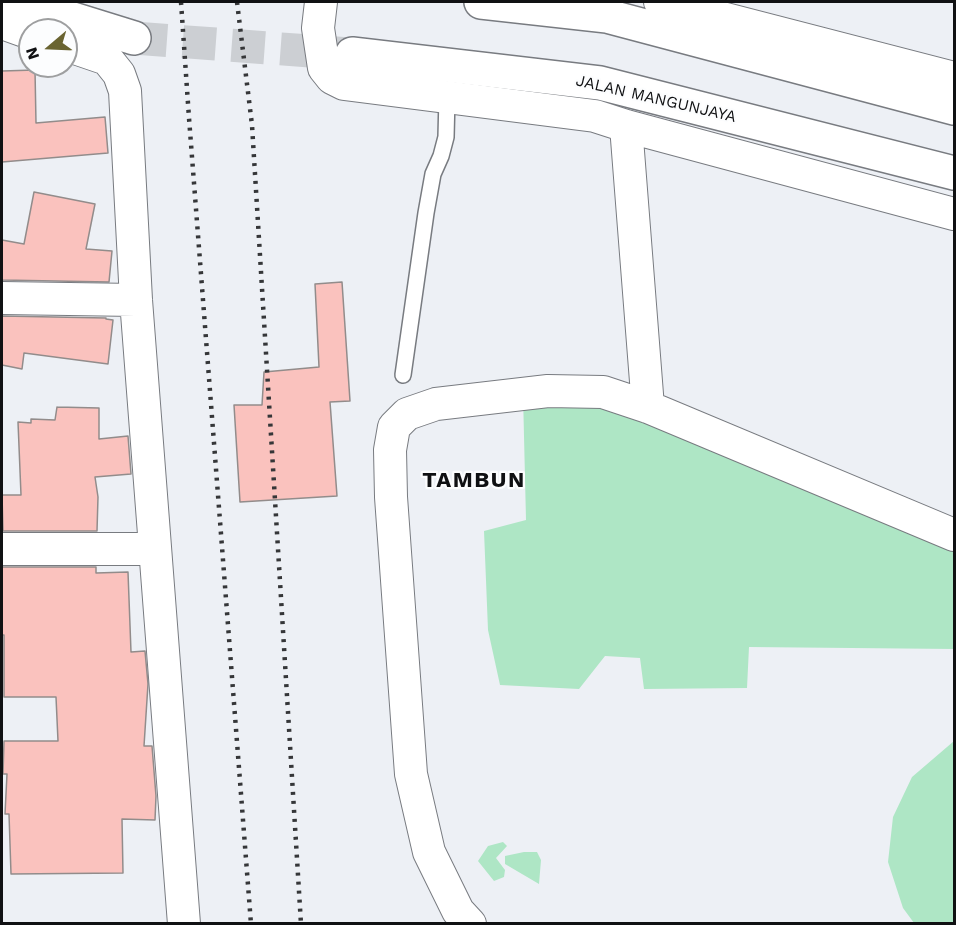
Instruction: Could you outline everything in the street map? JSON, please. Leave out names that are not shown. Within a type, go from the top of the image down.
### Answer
[{"type":"main road","points":[[18,2],[134,38]]},
{"type":"main road","points":[[481,2],[607,16],[954,108]]},
{"type":"main road","name":"JALAN MANGUNJAYA","points":[[352,54],[600,83],[954,173]]},
{"type":"street","points":[[321,2],[318,28],[324,68],[332,78],[344,84],[595,116],[954,214]]},
{"type":"street","points":[[660,2],[954,78]]},
{"type":"street","points":[[2,23],[18,29]]},
{"type":"street","points":[[78,49],[107,59],[119,74],[124,91],[136,300],[184,924]]},
{"type":"street","points":[[626,126],[648,407]]},
{"type":"street","points":[[2,298],[136,300]]},
{"type":"street","points":[[470,924],[458,911],[429,852],[411,774],[391,497],[390,450],[394,427],[406,414],[436,404],[548,391],[603,392],[648,407],[954,535]]},
{"type":"street","points":[[2,549],[155,549]]},
{"type":"lane","points":[[403,375],[433,174],[446,137],[447,97]]},
{"type":"green space","points":[[603,392],[954,536],[954,649],[749,647],[747,688],[644,689],[640,658],[605,656],[579,689],[500,685],[488,630],[484,531],[526,520],[523,394]]},
{"type":"green space","points":[[954,741],[954,923],[914,923],[903,908],[888,862],[893,817],[912,777]]},
{"type":"green space","points":[[503,842],[507,846],[496,858],[505,870],[504,877],[494,881],[478,861],[488,846]]},
{"type":"green space","points":[[537,852],[541,860],[539,884],[505,864],[505,856]]},
{"type":"building","points":[[2,71],[18,71],[18,78],[35,78],[36,123],[105,117],[108,153],[2,162]]},
{"type":"building","points":[[34,192],[95,204],[86,249],[112,251],[109,282],[2,280],[2,240],[24,244]]},
{"type":"building","points":[[342,282],[350,401],[330,402],[337,496],[240,502],[234,405],[262,405],[264,372],[319,367],[315,284]]},
{"type":"building","points":[[2,316],[113,320],[108,364],[24,353],[22,369],[2,365]]},
{"type":"building","points":[[57,407],[99,408],[99,439],[128,436],[131,474],[95,477],[98,497],[97,531],[3,531],[2,495],[21,495],[18,422],[31,423],[31,419],[55,420]]},
{"type":"building","points":[[2,567],[96,567],[96,573],[128,572],[131,652],[145,651],[148,684],[144,746],[152,746],[156,796],[155,820],[122,819],[123,873],[11,874],[9,814],[5,814],[7,774],[3,774],[4,741],[58,741],[56,697],[4,697]]},
{"type":"tunnel","points":[[134,38],[350,54]]},
{"type":"railway","points":[[181,2],[251,924]]},
{"type":"railway","points":[[237,2],[252,125],[301,924]]},
{"type":"district","name":"TAMBUN","points":[[474,481]]}]
